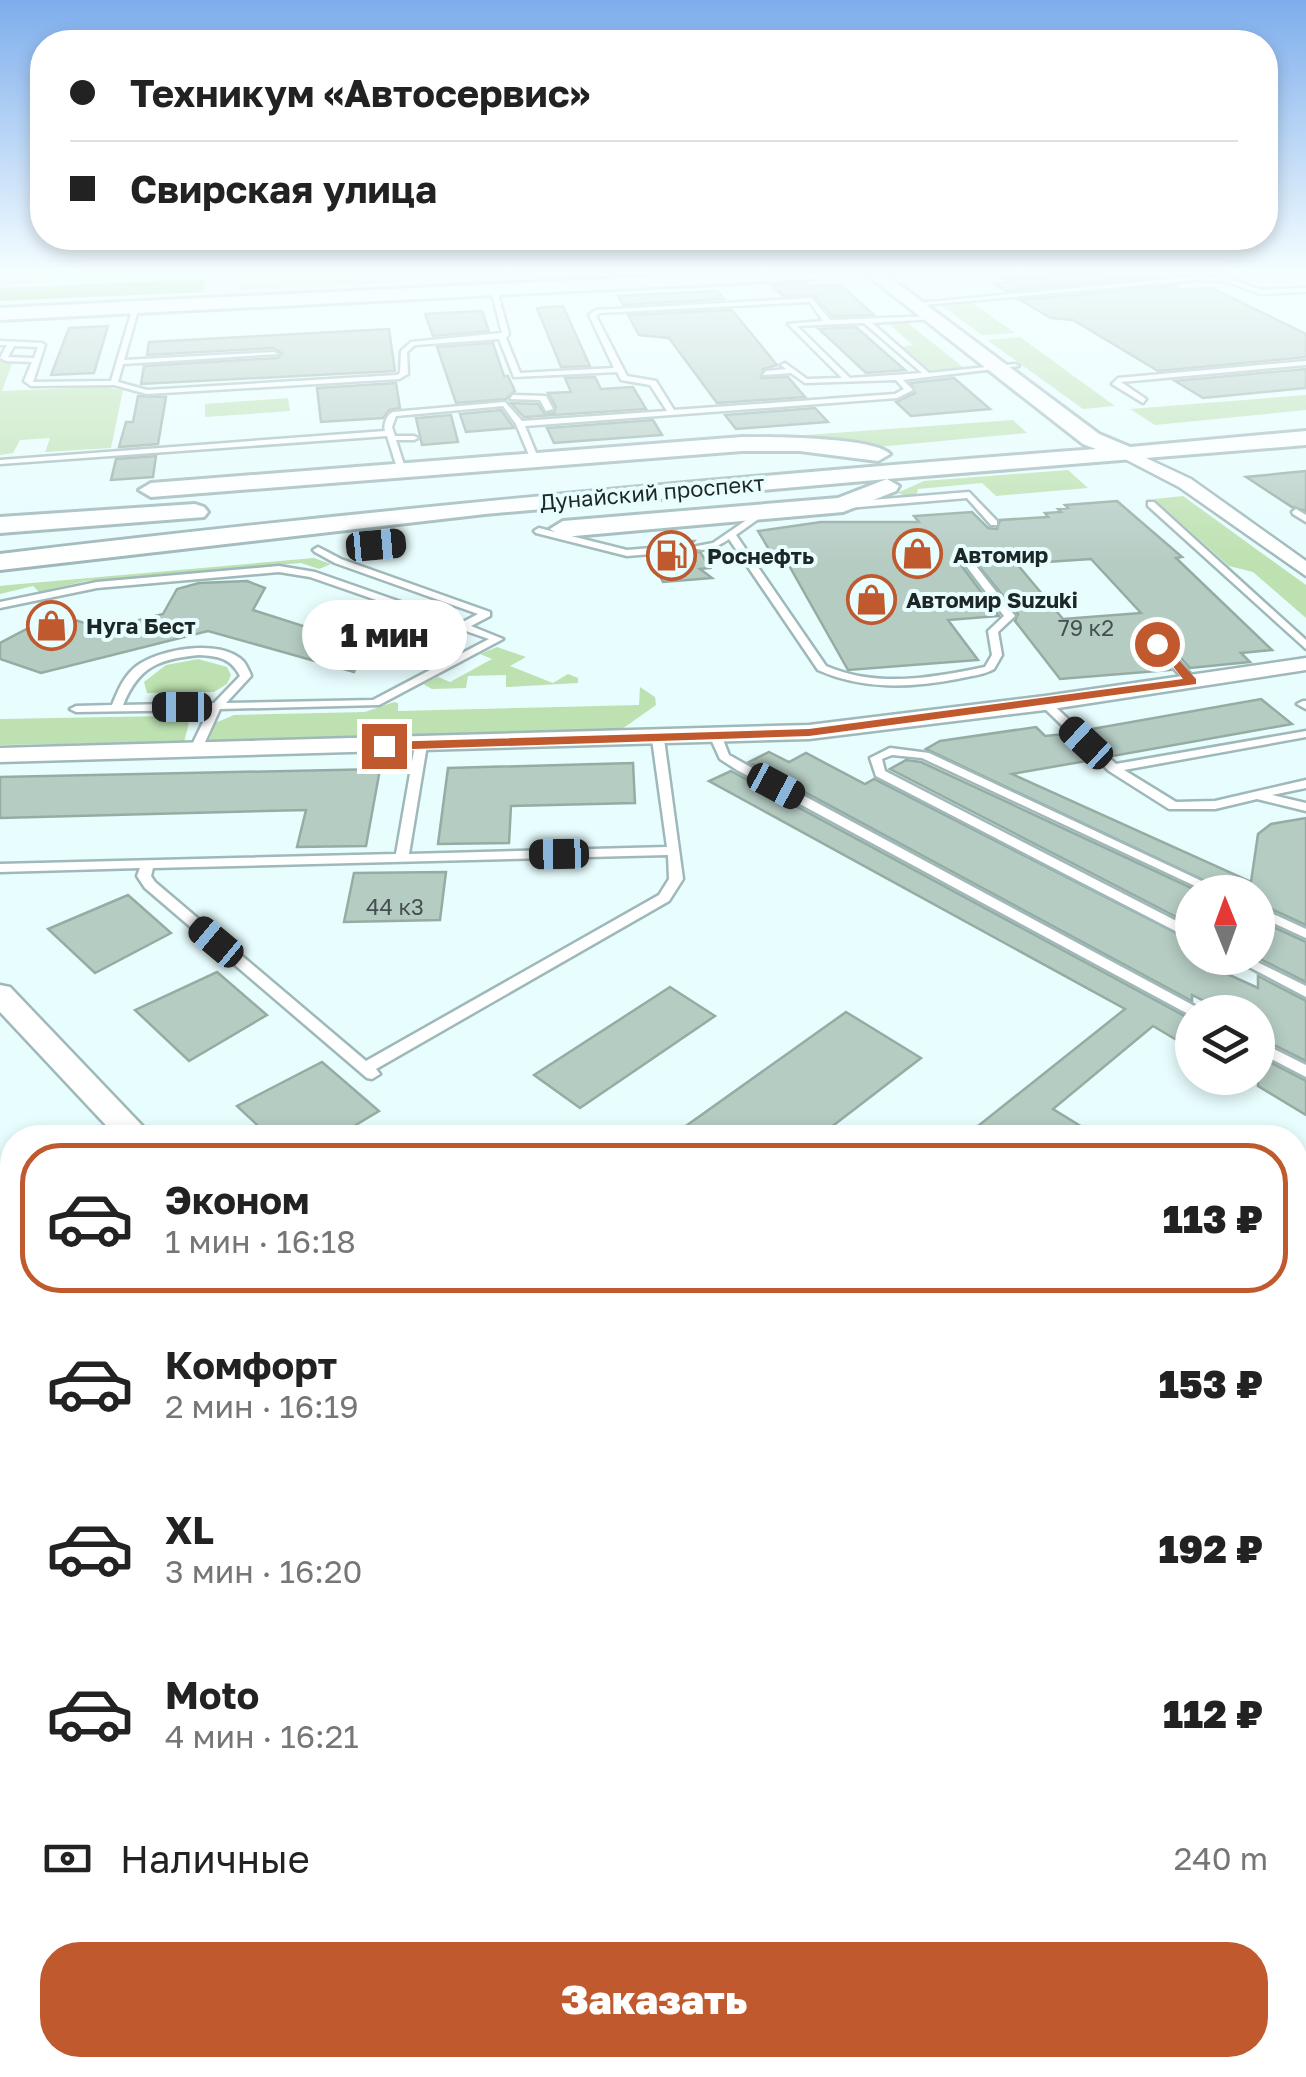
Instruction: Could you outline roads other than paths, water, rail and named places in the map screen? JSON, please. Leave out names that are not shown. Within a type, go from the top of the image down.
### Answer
[{"type":"main road","points":[[1012,371],[1131,456]]},
{"type":"main road","name":"Дунайский проспект","points":[[0,524],[291,506],[1306,418]]},
{"type":"main road","name":"Дунайский проспект","points":[[0,562],[553,501],[1131,456],[1306,438]]},
{"type":"main road","points":[[119,492],[765,443],[888,456]]},
{"type":"main road","points":[[507,534],[843,505],[918,470]]},
{"type":"main road","points":[[0,502],[82,495]]},
{"type":"main road","points":[[0,578],[381,545]]},
{"type":"street","points":[[1131,456],[1184,483],[1306,570]]},
{"type":"street","points":[[0,755],[716,738],[865,727],[1306,664]]},
{"type":"street","points":[[0,994],[126,1125]]},
{"type":"lane","points":[[32,371],[28,381],[31,384],[114,383],[147,395],[395,377],[404,371]]},
{"type":"lane","points":[[114,383],[117,371]]},
{"type":"lane","points":[[482,417],[508,408],[518,387],[514,371]]},
{"type":"lane","points":[[516,375],[600,371]]},
{"type":"lane","points":[[620,371],[624,378],[653,383],[672,412]]},
{"type":"lane","points":[[766,373],[775,371]]},
{"type":"lane","points":[[792,371],[805,381],[898,378],[954,371]]},
{"type":"lane","points":[[839,371],[848,380]]},
{"type":"lane","points":[[1143,401],[1116,384],[1118,380],[1218,371]]},
{"type":"lane","points":[[520,424],[897,396],[909,390],[898,378]]},
{"type":"lane","points":[[644,394],[660,393]]},
{"type":"lane","points":[[513,397],[543,398],[548,409]]},
{"type":"lane","points":[[508,408],[520,424],[535,460]]},
{"type":"lane","points":[[402,471],[388,421],[399,412],[508,408]]},
{"type":"lane","points":[[341,424],[344,437]]},
{"type":"lane","points":[[0,462],[344,437],[414,438]]},
{"type":"lane","points":[[26,460],[32,445]]},
{"type":"lane","points":[[843,505],[969,494],[994,523]]},
{"type":"lane","points":[[1151,504],[1306,646]]},
{"type":"lane","points":[[697,547],[715,546],[764,512]]},
{"type":"lane","points":[[539,531],[627,553],[663,550]]},
{"type":"lane","points":[[731,535],[822,668],[842,680],[884,682],[989,668],[997,655],[993,631],[1010,616],[966,559]]},
{"type":"lane","points":[[318,550],[338,561],[486,614],[450,633]]},
{"type":"lane","points":[[0,604],[97,585],[279,568],[312,574],[498,639],[375,702],[76,709]]},
{"type":"lane","points":[[1157,644],[1192,682]]},
{"type":"lane","points":[[116,708],[138,669],[169,656],[206,652],[237,660],[244,665],[246,676],[216,707],[196,751]]},
{"type":"lane","points":[[1045,703],[1113,768],[1174,806],[1215,804],[1306,784]]},
{"type":"lane","points":[[1113,768],[1306,734]]},
{"type":"lane","points":[[716,738],[724,758],[741,768],[1175,1001]]},
{"type":"lane","points":[[148,864],[144,876],[150,886],[369,1071],[664,898],[676,878],[658,739]]},
{"type":"lane","points":[[402,858],[421,745]]},
{"type":"lane","points":[[1175,925],[880,773],[876,758],[890,751],[924,755],[1182,875]]},
{"type":"lane","points":[[1256,796],[1306,807]]},
{"type":"lane","points":[[0,868],[674,851]]},
{"type":"lane","points":[[1275,919],[1306,934]]},
{"type":"lane","points":[[1272,975],[1306,992]]},
{"type":"lane","points":[[1275,1055],[1306,1072]]},
{"type":"place","name":"Автомир","points":[[918,554]]},
{"type":"place","name":"Роснефть","points":[[672,555]]},
{"type":"place","name":"Автомир Suzuki","points":[[871,599]]},
{"type":"place","name":"Нуга Бест","points":[[51,625]]}]
